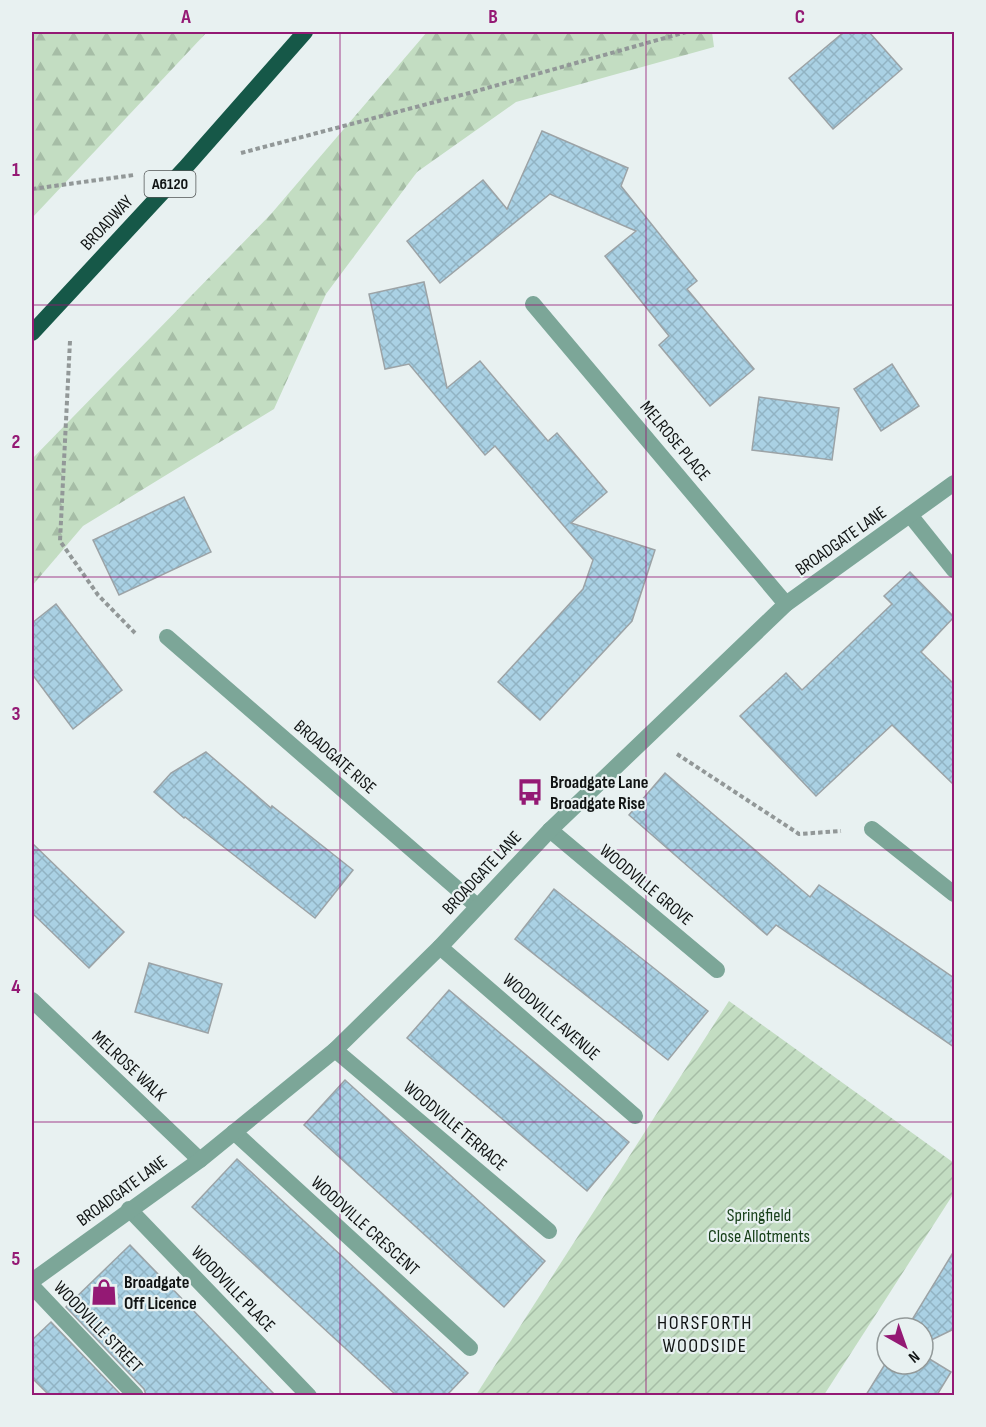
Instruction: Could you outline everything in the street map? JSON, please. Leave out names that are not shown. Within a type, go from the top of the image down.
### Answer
[{"type":"highway","name":"BROADWAY","points":[[32,333],[185,168],[305,32]]},
{"type":"street","name":"MELROSE PLACE","points":[[533,304],[786,604]]},
{"type":"street","name":"BROADGATE LANE","points":[[32,1281],[200,1160],[335,1050],[440,947],[550,830],[786,604],[954,483]]},
{"type":"street","points":[[910,515],[954,570]]},
{"type":"street","name":"BROADGATE RISE","points":[[166,637],[477,906]]},
{"type":"street","points":[[872,829],[954,894]]},
{"type":"street","name":"WOODVILLE GROVE","points":[[550,830],[717,970]]},
{"type":"street","name":"WOODVILLE AVENUE","points":[[440,947],[635,1116]]},
{"type":"street","name":"MELROSE WALK","points":[[32,1000],[200,1160]]},
{"type":"street","name":"WOODVILLE TERRACE","points":[[335,1050],[549,1231]]},
{"type":"street","name":"WOODVILLE CRESCENT","points":[[234,1132],[470,1348]]},
{"type":"street","name":"WOODVILLE PLACE","points":[[129,1209],[309,1395]]},
{"type":"street","name":"WOODVILLE STREET","points":[[32,1286],[136,1395]]},
{"type":"path","points":[[32,189],[185,168],[473,92],[686,32]]},
{"type":"path","points":[[72,289],[60,541],[98,595],[153,651],[166,637]]},
{"type":"path","points":[[649,736],[799,834],[872,829]]},
{"type":"green space","points":[[32,32],[207,32],[32,218]]},
{"type":"green space","points":[[427,32],[712,32],[714,47],[516,102],[417,172],[326,294],[274,409],[83,526],[32,586],[32,459],[271,214]]},
{"type":"green space","name":"Springfield Close Allotments","points":[[729,1001],[954,1163],[954,1193],[824,1395],[476,1395]]},
{"type":"building","points":[[844,32],[869,32],[902,69],[833,129],[789,78]]},
{"type":"building","points":[[542,131],[628,168],[621,186],[697,281],[687,289],[754,369],[710,406],[659,345],[669,336],[605,256],[636,231],[550,194],[440,283],[407,241],[483,180],[507,209]]},
{"type":"building","points":[[424,282],[447,388],[480,361],[548,441],[557,433],[607,492],[571,523],[655,550],[632,621],[540,720],[498,682],[583,589],[593,560],[495,446],[485,455],[409,364],[385,369],[369,294]]},
{"type":"building","points":[[892,364],[919,406],[881,431],[854,389]]},
{"type":"building","points":[[759,397],[839,408],[832,460],[752,450]]},
{"type":"building","points":[[184,497],[211,552],[119,595],[93,540]]},
{"type":"building","points":[[910,572],[954,617],[921,652],[954,684],[954,785],[892,725],[816,796],[740,716],[786,673],[802,690],[892,604],[884,596]]},
{"type":"building","points":[[56,604],[122,690],[73,729],[32,674],[32,623]]},
{"type":"building","points":[[206,752],[271,808],[272,806],[353,870],[315,918],[184,818],[154,792],[171,773]]},
{"type":"building","points":[[665,773],[810,897],[819,885],[954,978],[954,1047],[776,925],[767,935],[629,815]]},
{"type":"building","points":[[32,843],[124,932],[89,968],[32,913]]},
{"type":"building","points":[[554,889],[708,1011],[668,1060],[515,939]]},
{"type":"building","points":[[149,963],[222,984],[208,1033],[135,1012]]},
{"type":"building","points":[[449,990],[629,1142],[587,1191],[407,1038]]},
{"type":"building","points":[[345,1080],[545,1261],[504,1307],[304,1125]]},
{"type":"building","points":[[237,1159],[468,1373],[447,1395],[396,1395],[192,1207]]},
{"type":"building","points":[[130,1245],[275,1395],[146,1395],[144,1389],[66,1307]]},
{"type":"building","points":[[954,1251],[954,1329],[935,1338],[935,1316],[914,1316]]},
{"type":"building","points":[[51,1322],[121,1395],[49,1395],[32,1378],[32,1340]]},
{"type":"building","points":[[935,1362],[951,1372],[937,1395],[866,1395],[878,1376],[935,1376]]},
{"type":"place","name":"Broadgate Lane Broadgate Rise","points":[[530,792]]},
{"type":"place","name":"Broadgate Off Licence","points":[[104,1292]]},
{"type":"district","name":"HORSFORTH WOODSIDE","points":[[705,1334]]}]
